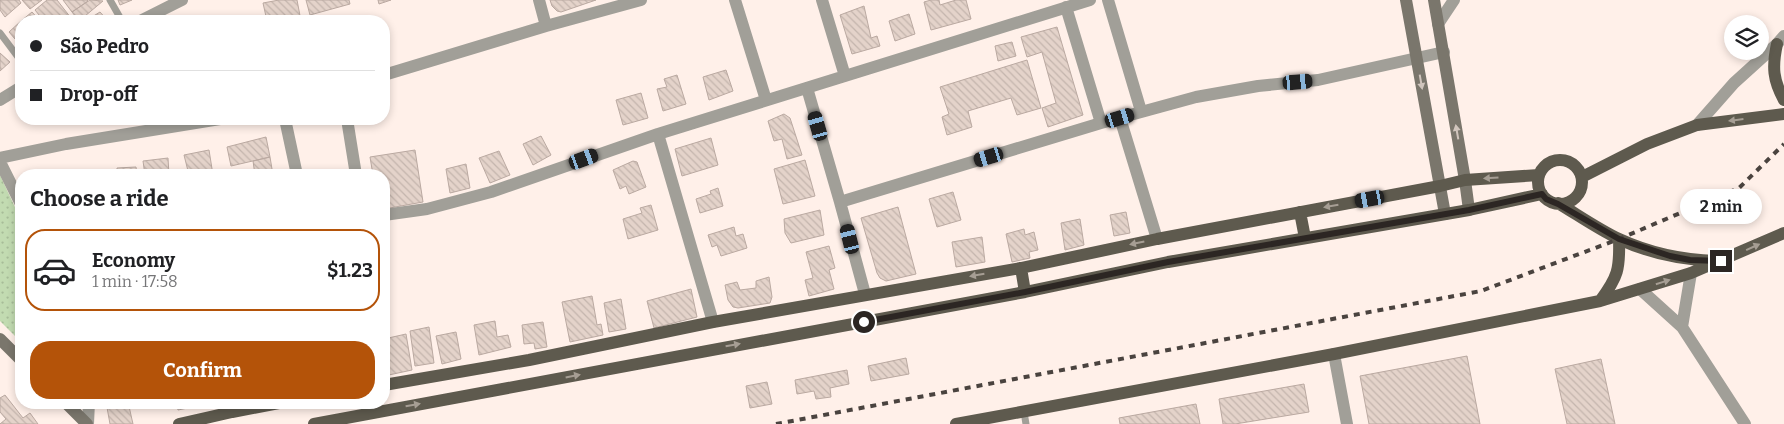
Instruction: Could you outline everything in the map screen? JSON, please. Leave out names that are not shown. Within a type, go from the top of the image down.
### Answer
[{"type":"main road","points":[[1780,40],[1773,69],[1777,86],[1784,100]]},
{"type":"main road","points":[[1582,178],[1647,144],[1697,124],[1784,114]]},
{"type":"main road","points":[[1558,204],[1571,200],[1576,196],[1580,191],[1582,178],[1575,165],[1562,160],[1548,163],[1539,175],[1538,182],[1546,199],[1619,239],[1670,256],[1690,260],[1721,261]]},
{"type":"main road","points":[[390,384],[528,360],[713,322],[865,294],[1020,268],[1157,239],[1465,180],[1539,175]]},
{"type":"main road","points":[[314,424],[1025,292],[1168,262],[1469,210],[1542,194]]},
{"type":"main road","points":[[1300,212],[1305,238]]},
{"type":"main road","points":[[956,424],[1025,418],[1600,301],[1691,274],[1784,233]]},
{"type":"main road","points":[[1600,301],[1618,273],[1620,258],[1619,239]]},
{"type":"main road","points":[[1020,268],[1025,292]]},
{"type":"main road","points":[[528,360],[533,384]]},
{"type":"main road","points":[[179,424],[234,418],[262,409]]},
{"type":"street","points":[[152,15],[182,0]]},
{"type":"street","points":[[539,0],[546,26]]},
{"type":"street","points":[[390,74],[546,26],[641,0]]},
{"type":"street","points":[[735,0],[766,100]]},
{"type":"street","points":[[822,0],[845,76]]},
{"type":"street","points":[[390,214],[427,209],[491,192],[658,134],[1090,0]]},
{"type":"street","points":[[1108,0],[1142,112]]},
{"type":"street","points":[[1406,0],[1445,214]]},
{"type":"street","points":[[1434,0],[1469,210]]},
{"type":"street","points":[[1438,24],[1454,0]]},
{"type":"street","points":[[1066,7],[1101,123]]},
{"type":"street","points":[[1697,124],[1734,82],[1780,40]]},
{"type":"street","points":[[840,202],[1101,123],[1214,94],[1258,86],[1318,80],[1444,52]]},
{"type":"street","points":[[807,88],[865,294]]},
{"type":"street","points":[[0,100],[15,91]]},
{"type":"street","points":[[1120,118],[1157,239]]},
{"type":"street","points":[[15,191],[0,160],[66,144],[183,125]]},
{"type":"street","points":[[286,125],[296,169]]},
{"type":"street","points":[[348,125],[355,169]]},
{"type":"street","points":[[658,134],[713,322]]},
{"type":"street","points":[[1682,327],[1691,274]]},
{"type":"street","points":[[1640,289],[1682,327],[1745,424]]},
{"type":"street","points":[[0,339],[15,354]]},
{"type":"street","points":[[1334,354],[1347,424]]},
{"type":"street","points":[[72,409],[88,424]]},
{"type":"street","points":[[88,409],[88,424]]},
{"type":"lane","points":[[110,0],[119,15]]},
{"type":"lane","points":[[0,33],[15,52]]},
{"type":"green space","points":[[0,175],[15,207],[15,336],[0,321]]},
{"type":"building","points":[[0,0],[19,0],[21,3],[5,17],[0,10]]},
{"type":"building","points":[[22,0],[42,0],[30,9]]},
{"type":"building","points":[[47,0],[57,0],[69,15],[39,15],[35,10]]},
{"type":"building","points":[[63,0],[87,0],[88,1],[72,12]]},
{"type":"building","points":[[90,0],[103,1],[86,15],[74,15],[72,12]]},
{"type":"building","points":[[118,0],[132,0],[120,5]]},
{"type":"building","points":[[279,0],[297,0],[300,15],[266,15],[263,3]]},
{"type":"building","points":[[306,0],[349,0],[350,4],[310,15]]},
{"type":"building","points":[[378,0],[391,0],[379,4]]},
{"type":"building","points":[[550,0],[596,0],[561,12],[552,6]]},
{"type":"building","points":[[939,0],[940,5],[956,0],[966,0],[971,19],[931,30],[924,2]]},
{"type":"building","points":[[864,6],[871,38],[877,36],[880,46],[852,54],[840,15]]},
{"type":"building","points":[[909,14],[915,34],[895,41],[889,21]]},
{"type":"building","points":[[15,26],[15,39],[9,32]]},
{"type":"building","points":[[1057,27],[1083,115],[1048,127],[1042,108],[1056,103],[1042,52],[1027,57],[1021,37]]},
{"type":"building","points":[[1012,42],[1016,56],[998,61],[995,46]]},
{"type":"building","points":[[0,53],[10,62],[0,71]]},
{"type":"building","points":[[1027,60],[1041,108],[1017,115],[1011,98],[968,111],[972,127],[947,135],[942,117],[949,114],[940,87]]},
{"type":"building","points":[[726,70],[733,91],[709,100],[703,77]]},
{"type":"building","points":[[677,75],[686,104],[663,111],[657,89],[667,87],[664,79]]},
{"type":"building","points":[[641,93],[648,118],[623,125],[616,100]]},
{"type":"building","points":[[784,114],[790,118],[802,155],[787,159],[782,139],[774,141],[768,121]]},
{"type":"building","points":[[541,136],[551,155],[533,165],[523,144]]},
{"type":"building","points":[[266,137],[270,157],[231,166],[227,147]]},
{"type":"building","points":[[711,138],[718,165],[682,176],[675,149]]},
{"type":"building","points":[[209,150],[212,169],[188,169],[184,155]]},
{"type":"building","points":[[415,150],[423,202],[390,208],[390,169],[372,169],[370,157]]},
{"type":"building","points":[[499,151],[510,175],[490,183],[479,158]]},
{"type":"building","points":[[270,157],[272,169],[254,169],[253,161]]},
{"type":"building","points":[[168,158],[169,169],[144,169],[143,161]]},
{"type":"building","points":[[805,160],[815,196],[783,204],[774,169]]},
{"type":"building","points":[[633,161],[637,162],[646,187],[629,194],[626,186],[620,189],[613,170]]},
{"type":"building","points":[[466,164],[470,188],[450,193],[446,169]]},
{"type":"building","points":[[136,167],[136,169],[117,169]]},
{"type":"building","points":[[718,188],[723,206],[700,213],[696,199],[711,194],[710,191]]},
{"type":"building","points":[[953,192],[961,220],[937,227],[929,199]]},
{"type":"building","points":[[651,205],[658,230],[628,239],[623,219],[642,213],[640,208]]},
{"type":"building","points":[[898,207],[916,274],[886,281],[880,278],[877,273],[861,218]]},
{"type":"building","points":[[820,210],[824,235],[791,243],[785,233],[784,219]]},
{"type":"building","points":[[1126,212],[1130,233],[1114,236],[1110,215]]},
{"type":"building","points":[[1080,219],[1084,245],[1065,250],[1061,223]]},
{"type":"building","points":[[734,227],[736,236],[743,234],[747,248],[721,256],[717,245],[712,247],[708,235]]},
{"type":"building","points":[[1024,229],[1025,235],[1034,232],[1038,250],[1029,252],[1030,258],[1012,262],[1006,234]]},
{"type":"building","points":[[982,237],[985,262],[956,267],[952,242]]},
{"type":"building","points":[[829,246],[835,268],[829,270],[834,289],[809,296],[805,280],[813,278],[806,252]]},
{"type":"building","points":[[769,277],[772,297],[770,303],[738,308],[733,307],[728,300],[725,285],[737,282],[740,290],[756,288],[756,281]]},
{"type":"building","points":[[691,289],[697,317],[654,328],[647,301]]},
{"type":"building","points":[[592,296],[597,325],[601,324],[603,335],[570,342],[562,302]]},
{"type":"building","points":[[621,299],[626,329],[609,332],[604,303]]},
{"type":"building","points":[[495,321],[497,337],[508,335],[511,347],[479,355],[474,325]]},
{"type":"building","points":[[543,322],[547,347],[535,349],[534,343],[524,344],[522,325]]},
{"type":"building","points":[[429,327],[434,363],[415,366],[410,331]]},
{"type":"building","points":[[456,332],[461,359],[442,364],[436,336]]},
{"type":"building","points":[[406,334],[412,370],[390,375],[390,338]]},
{"type":"building","points":[[1467,356],[1480,424],[1369,424],[1360,376]]},
{"type":"building","points":[[906,358],[909,374],[871,381],[868,366]]},
{"type":"building","points":[[1601,359],[1615,424],[1567,424],[1555,369]]},
{"type":"building","points":[[847,370],[849,384],[830,388],[831,397],[816,399],[814,391],[797,394],[795,380]]},
{"type":"building","points":[[767,382],[772,404],[750,408],[746,386]]},
{"type":"building","points":[[1304,384],[1309,412],[1235,424],[1223,424],[1219,399]]},
{"type":"building","points":[[5,395],[23,418],[30,413],[38,424],[0,424],[6,419],[0,412],[0,398]]},
{"type":"building","points":[[1196,404],[1200,424],[1120,424],[1119,418]]},
{"type":"building","points":[[107,409],[130,409],[133,424],[110,424]]},
{"type":"railway","points":[[776,424],[1481,291],[1619,239],[1739,188],[1784,144]]},
{"type":"route","points":[[864,322],[1025,292],[1168,262],[1469,210],[1542,194],[1546,199],[1619,239],[1648,250],[1690,260],[1721,261]]}]
